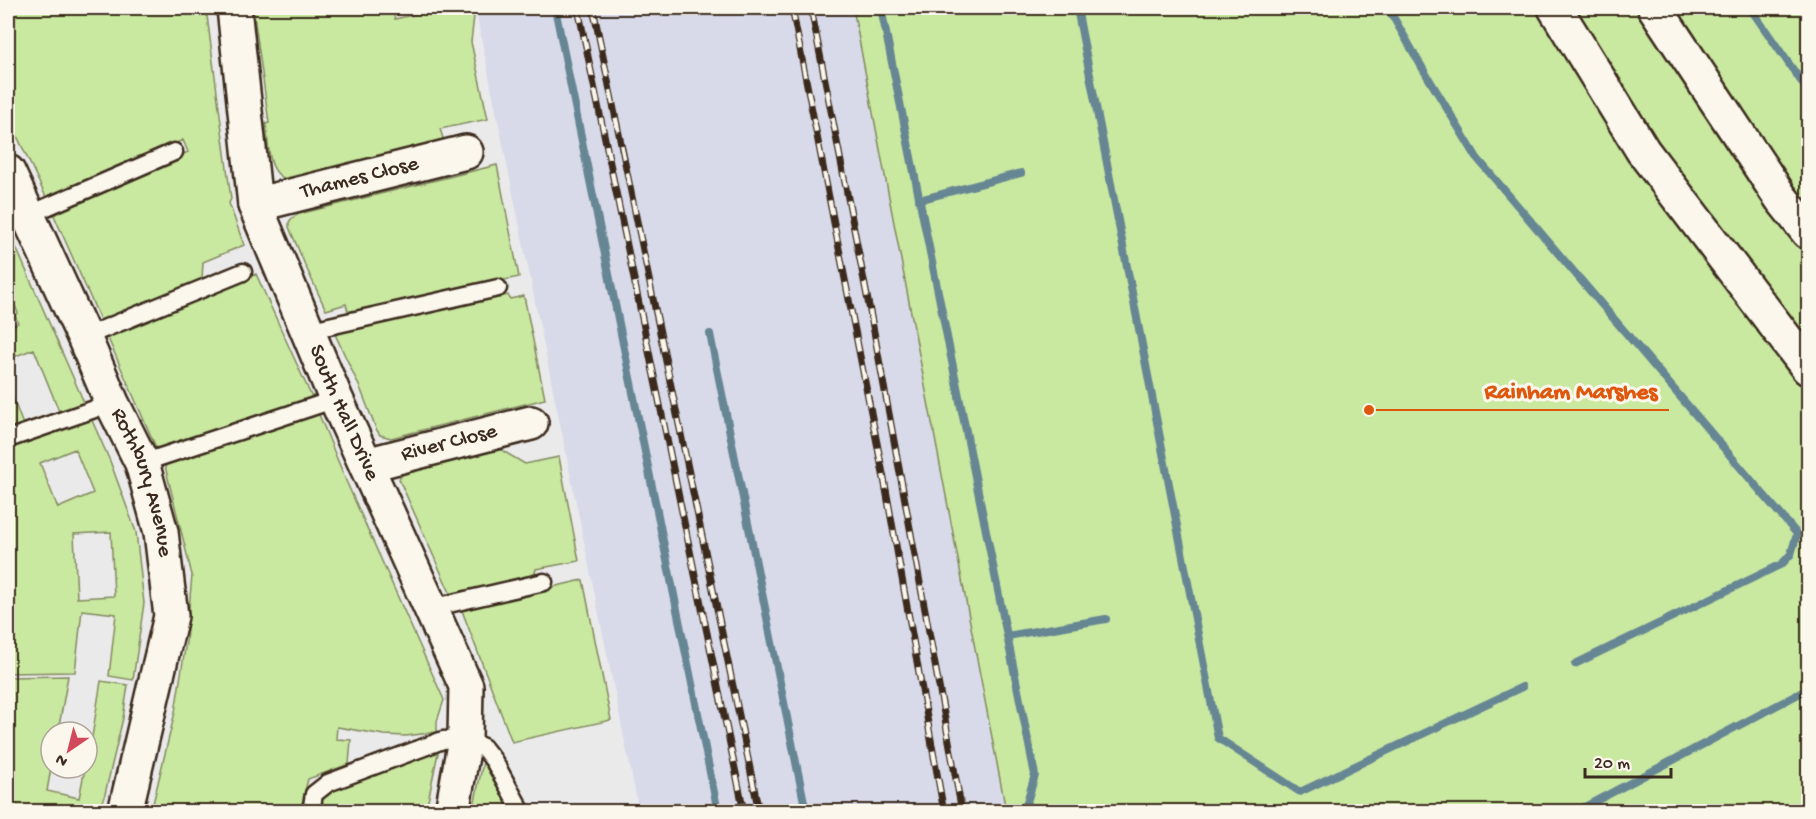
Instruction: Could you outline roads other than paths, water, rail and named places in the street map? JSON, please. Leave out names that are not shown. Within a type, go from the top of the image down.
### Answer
[{"type":"main road","name":"South Hall Drive","points":[[234,8],[255,205],[306,331],[466,686],[465,739],[452,812]]},
{"type":"main road","points":[[1555,8],[1643,151],[1809,368]]},
{"type":"main road","points":[[1654,8],[1774,188],[1809,232]]},
{"type":"main road","name":"Thames Close","points":[[255,205],[466,152]]},
{"type":"main road","name":"Rothbury Avenue","points":[[8,172],[112,403],[142,463],[161,532],[171,616],[125,812]]},
{"type":"main road","name":"River Close","points":[[366,465],[531,423]]},
{"type":"lane","points":[[28,215],[174,152]]},
{"type":"lane","points":[[84,338],[243,272]]},
{"type":"lane","points":[[306,331],[498,288]]},
{"type":"lane","points":[[142,463],[336,399]]},
{"type":"lane","points":[[8,439],[112,403]]},
{"type":"lane","points":[[431,608],[544,582]]},
{"type":"lane","points":[[311,812],[314,794],[328,783],[443,740],[465,739],[483,747],[494,761],[522,812]]},
{"type":"waterway","points":[[555,8],[718,812]]},
{"type":"waterway","points":[[881,8],[1035,775],[1024,812]]},
{"type":"waterway","points":[[1077,8],[1218,738],[1300,792],[1522,687]]},
{"type":"waterway","points":[[1388,8],[1477,158],[1797,534],[1791,554],[1782,564],[1575,664]]},
{"type":"waterway","points":[[1750,8],[1808,91]]},
{"type":"waterway","points":[[919,200],[1021,173]]},
{"type":"waterway","points":[[710,334],[806,812]]},
{"type":"waterway","points":[[1007,636],[1106,619]]},
{"type":"waterway","points":[[1575,812],[1808,689]]},
{"type":"railway","points":[[578,8],[744,812]]},
{"type":"railway","points":[[593,8],[759,812]]},
{"type":"railway","points":[[792,8],[885,484],[944,812]]},
{"type":"railway","points":[[811,8],[875,337],[962,812]]},
{"type":"place","name":"Rainham Marshes","points":[[1369,410]]}]
